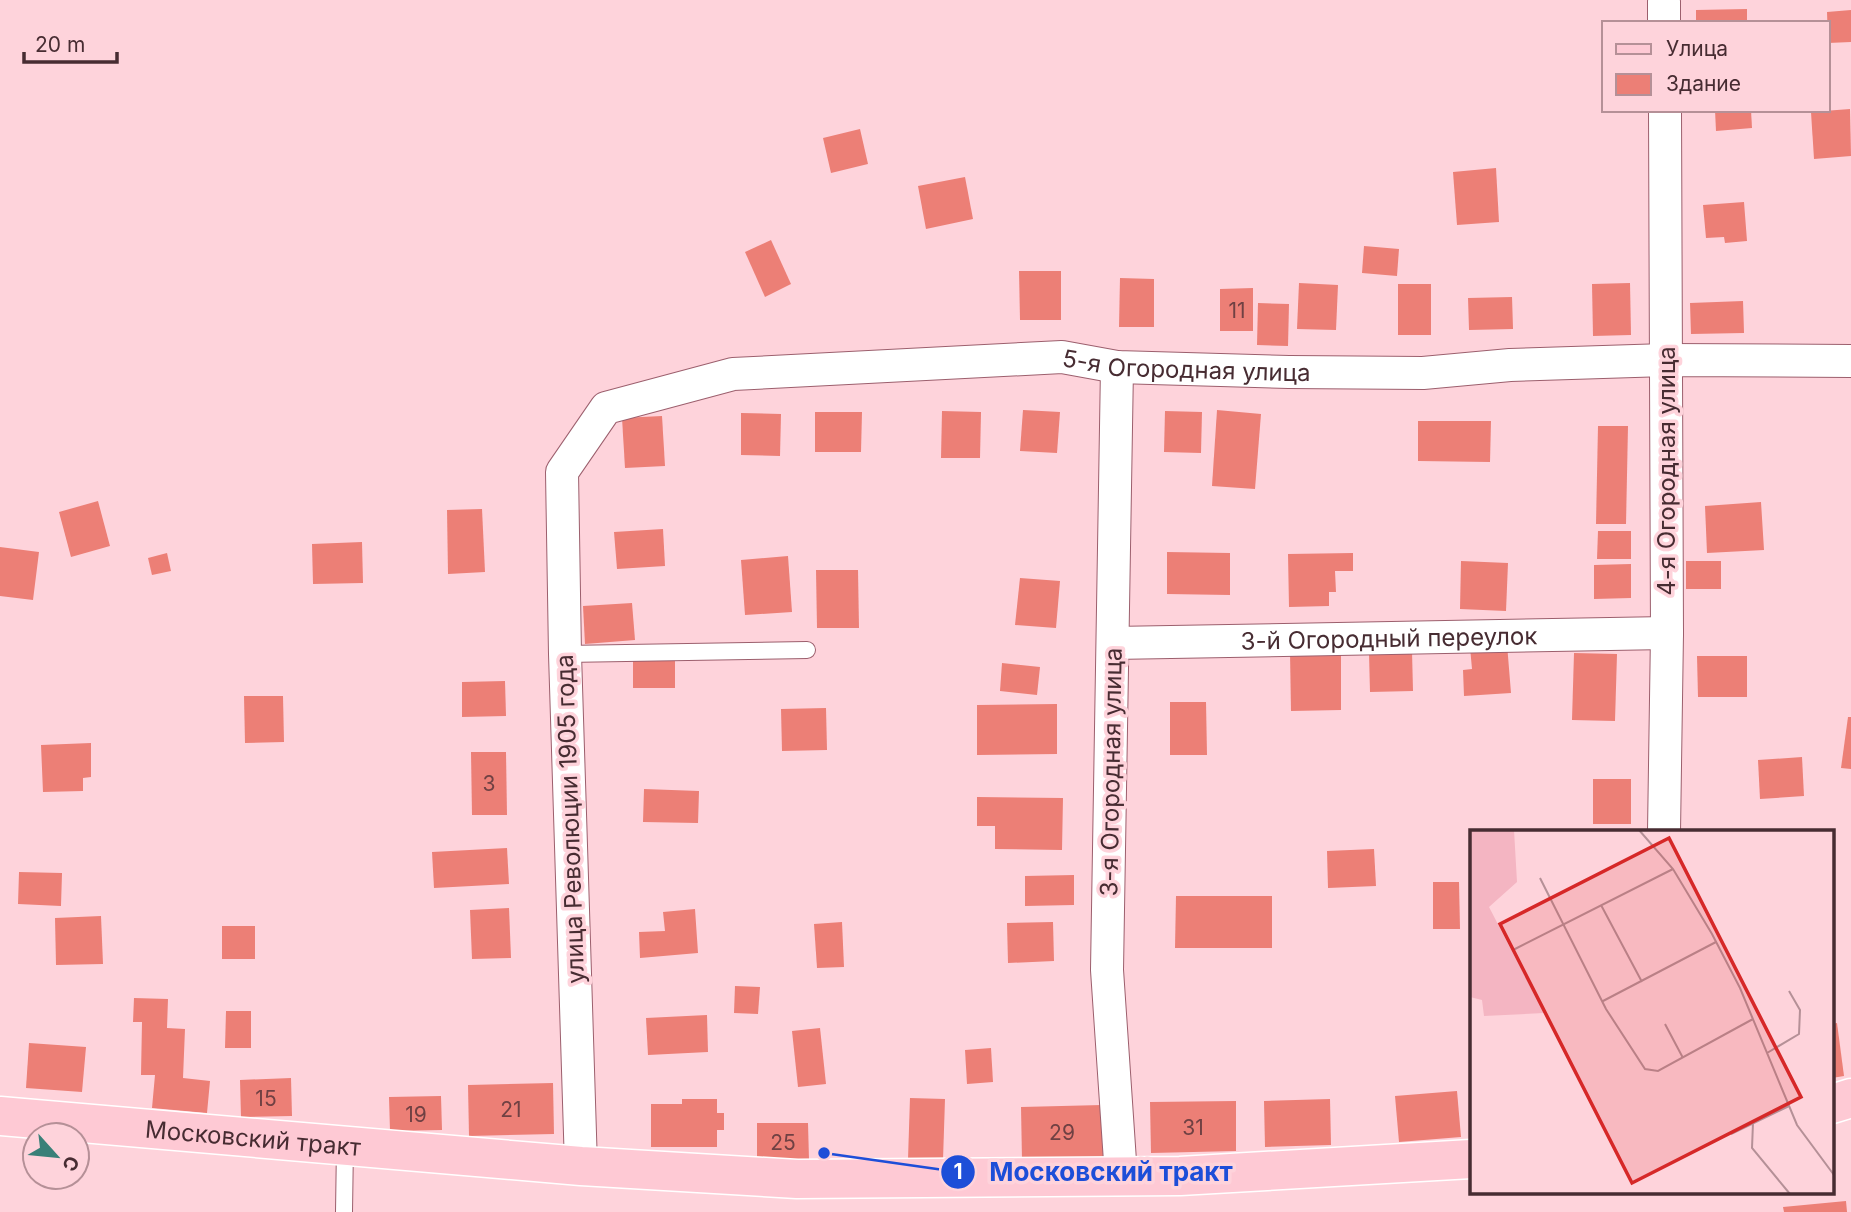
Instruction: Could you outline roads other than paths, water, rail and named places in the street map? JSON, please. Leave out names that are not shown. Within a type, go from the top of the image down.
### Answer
[{"type":"main road","points":[[1834,1103],[1851,1098]]},
{"type":"main road","name":"Московский тракт","points":[[0,1116],[582,1166],[797,1179],[1181,1176],[1470,1159]]},
{"type":"street","name":"4-я Огородная улица","points":[[1664,830],[1667,633],[1665,112]]},
{"type":"street","name":"5-я Огородная улица","points":[[562,472],[606,408],[733,374],[1062,357],[1117,367],[1423,373],[1510,365],[1666,360],[1851,362]]},
{"type":"street","name":"3-я Огородная улица","points":[[1117,367],[1107,970],[1121,1176]]},
{"type":"street","name":"улица Революции 1905 года","points":[[562,472],[565,654],[582,1166]]},
{"type":"street","name":"3-й Огородный переулок","points":[[1113,643],[1667,633]]},
{"type":"lane","points":[[565,654],[807,650]]},
{"type":"lane","points":[[344,1212],[345,1145]]},
{"type":"place","name":"Московский тракт","points":[[824,1153]]}]
